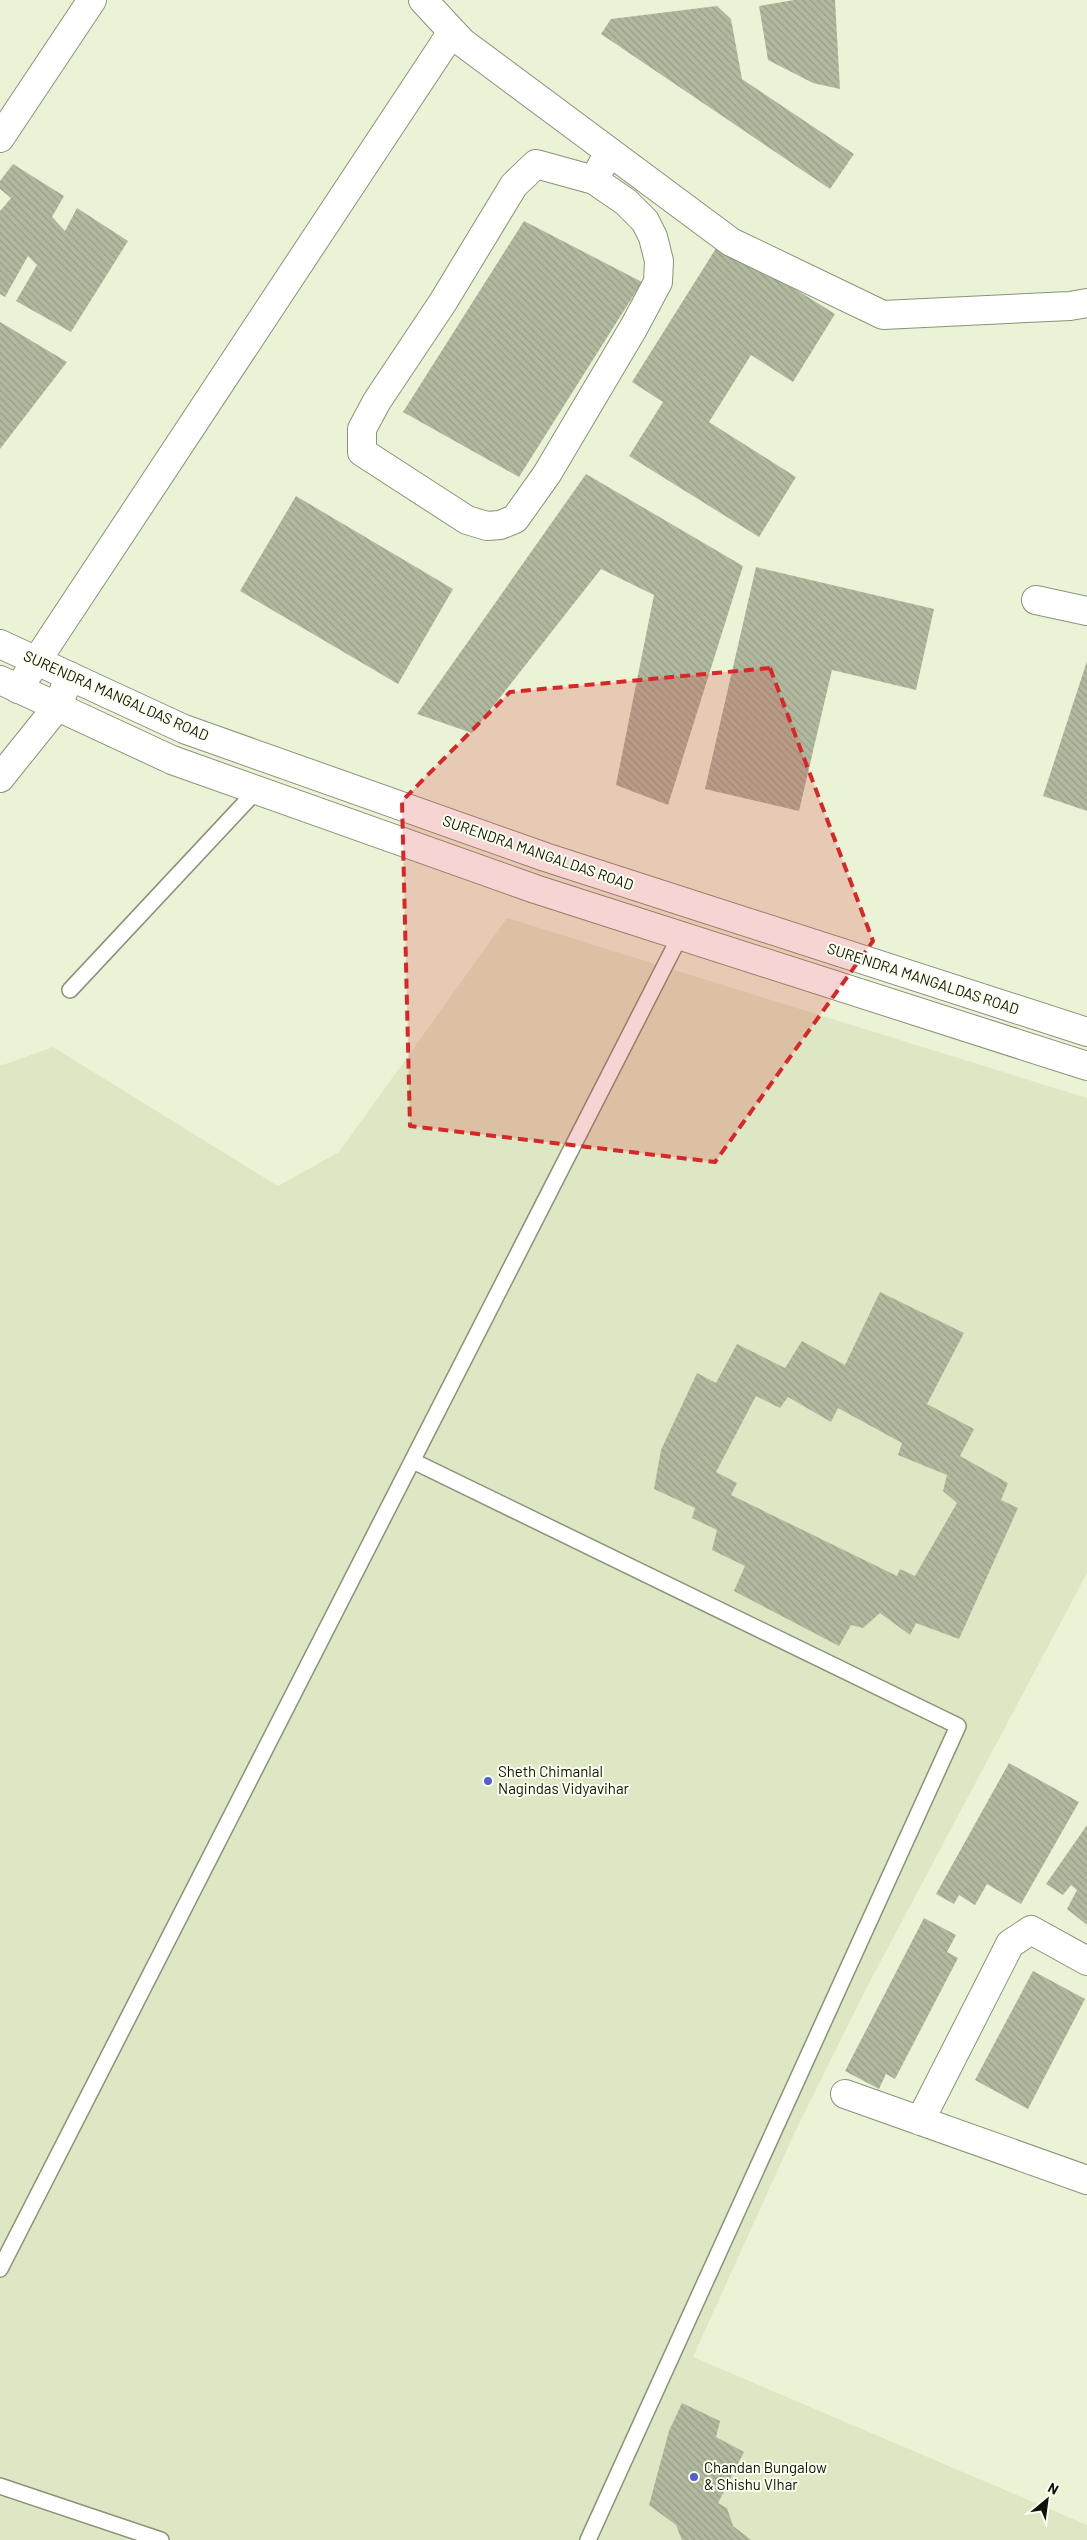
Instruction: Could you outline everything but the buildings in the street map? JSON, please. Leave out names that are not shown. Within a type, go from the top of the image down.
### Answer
[{"type":"street","points":[[0,138],[92,0]]},
{"type":"street","points":[[423,0],[462,42],[731,242],[883,315],[1070,306],[1087,303]]},
{"type":"street","points":[[452,32],[36,660],[9,684],[172,760],[535,889],[1087,1066]]},
{"type":"street","points":[[594,180],[609,152]]},
{"type":"street","points":[[536,164],[594,180],[626,202],[645,221],[653,237],[659,261],[658,282],[634,327],[546,474],[515,520],[500,525],[487,526],[467,520],[362,452],[362,428],[377,401],[443,302],[514,185],[536,164]]},
{"type":"street","points":[[1036,600],[1087,611]]},
{"type":"street","name":"SURENDRA MANGALDAS ROAD","points":[[0,644],[184,729],[545,857],[1087,1032]]},
{"type":"street","points":[[0,778],[57,706],[70,676]]},
{"type":"street","points":[[920,2121],[1010,1944],[1030,1930],[1087,1961]]},
{"type":"street","points":[[845,2094],[1087,2180]]},
{"type":"lane","points":[[70,990],[257,790]]},
{"type":"lane","points":[[0,2269],[680,936]]},
{"type":"lane","points":[[413,1461],[958,1726],[588,2540]]},
{"type":"lane","points":[[0,2486],[161,2540]]},
{"type":"highlighted area","points":[[770,668],[873,941],[715,1162],[410,1126],[402,801],[510,692]]},
{"type":"shaded area","name":"Sheth Chimanlal Nagindas Vidyavihar","points":[[507,918],[1087,1098],[1087,1573],[866,1989],[795,2132],[693,2357],[1087,2525],[1087,2540],[0,2540],[0,1066],[53,1047],[278,1186],[339,1152]]},
{"type":"place","name":"Sheth Chimanlal Nagindas Vidyavihar","points":[[488,1781]]},
{"type":"place","name":"Chandan Bungalow & Shishu VIhar","points":[[694,2477]]}]
